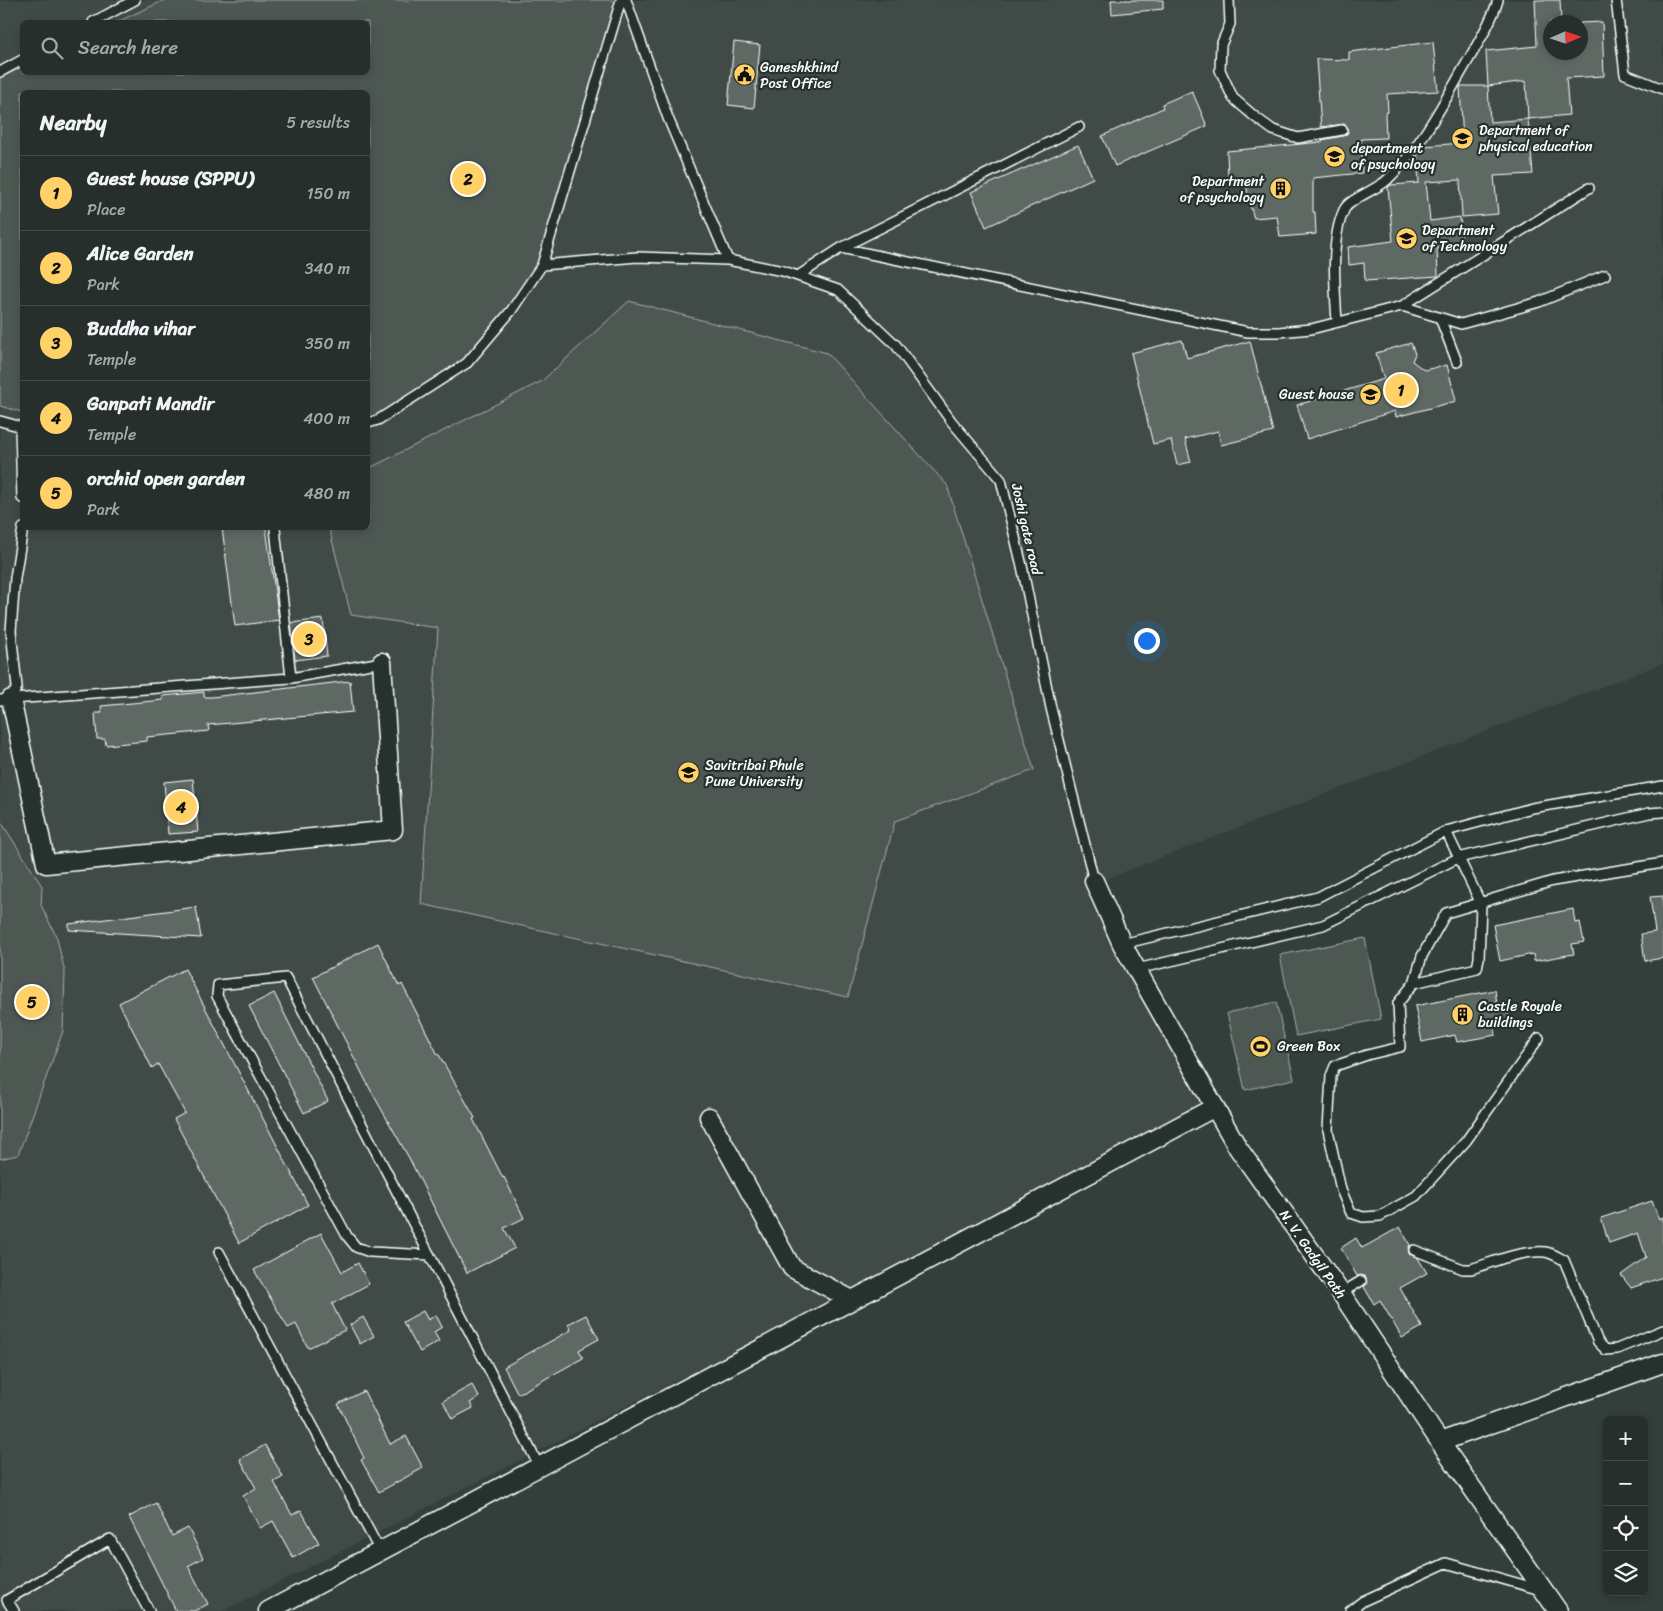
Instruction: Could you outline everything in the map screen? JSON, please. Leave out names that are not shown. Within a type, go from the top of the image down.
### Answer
[{"type":"street","points":[[5,700],[46,864],[393,830],[382,662]]},
{"type":"street","name":"N. V. Gadgil Path","points":[[1094,881],[1122,944],[1238,1148],[1341,1293],[1440,1442],[1558,1611]]},
{"type":"street","points":[[268,1611],[1216,1107]]},
{"type":"street","points":[[709,1117],[792,1268],[852,1300]]},
{"type":"street","points":[[1440,1442],[1663,1363]]},
{"type":"lane","points":[[97,20],[135,0]]},
{"type":"lane","points":[[370,422],[378,420],[467,363],[511,311],[542,264],[621,0]]},
{"type":"lane","points":[[626,0],[668,118],[728,260]]},
{"type":"lane","points":[[1229,0],[1230,24],[1221,45],[1220,70],[1233,98],[1273,130],[1298,138],[1342,130]]},
{"type":"lane","points":[[1337,322],[1335,274],[1337,228],[1345,207],[1386,182],[1410,154],[1479,42],[1498,0]]},
{"type":"lane","points":[[1616,0],[1624,74],[1663,89]]},
{"type":"lane","points":[[0,72],[20,61]]},
{"type":"lane","points":[[798,276],[841,248],[1079,127]]},
{"type":"lane","points":[[841,248],[1248,332],[1279,332],[1311,329],[1402,306],[1589,188]]},
{"type":"lane","name":"Joshi gate road","points":[[542,264],[637,257],[728,260],[783,271],[838,290],[896,345],[952,422],[1001,480],[1022,566],[1051,708],[1094,881]]},
{"type":"lane","points":[[1402,306],[1461,324],[1539,302],[1605,275]]},
{"type":"lane","points":[[1440,318],[1457,362]]},
{"type":"lane","points":[[0,421],[20,426]]},
{"type":"lane","points":[[5,700],[17,687],[11,630],[15,578],[23,530]]},
{"type":"lane","points":[[274,530],[291,678]]},
{"type":"lane","points":[[5,700],[291,678],[382,662]]},
{"type":"lane","points":[[1122,944],[1318,897],[1446,831],[1532,808],[1663,786]]},
{"type":"lane","points":[[1137,969],[1324,925],[1458,858],[1648,813],[1663,812]]},
{"type":"lane","points":[[1414,983],[1476,968],[1479,958],[1481,904],[1446,831]]},
{"type":"lane","points":[[1539,1038],[1466,1141],[1416,1196],[1380,1216],[1363,1217],[1351,1213],[1341,1190],[1328,1130],[1331,1076],[1335,1066],[1367,1055],[1400,1047],[1398,1003],[1414,983],[1422,956],[1446,913],[1553,881],[1663,863]]},
{"type":"lane","points":[[430,1255],[370,1252],[356,1247],[347,1236],[217,996],[218,985],[286,978],[540,1466]]},
{"type":"lane","points":[[1414,1250],[1462,1269],[1471,1269],[1520,1254],[1546,1252],[1564,1260],[1598,1342],[1606,1350],[1617,1349],[1663,1330]]},
{"type":"lane","points":[[219,1252],[380,1551]]},
{"type":"lane","points":[[1341,1293],[1361,1281]]},
{"type":"lane","points":[[14,1611],[7,1600],[110,1539],[149,1611]]},
{"type":"lane","points":[[1350,1611],[1363,1601],[1446,1563],[1544,1591]]},
{"type":"shaded area","name":"Savitribai Phule Pune University","points":[[0,0],[1663,0],[1663,663],[1093,884],[1215,1107],[223,1611],[0,1611]]},
{"type":"shaded area","points":[[165,0],[621,0],[542,265],[467,363],[370,421],[370,90],[20,90],[20,411],[0,406],[0,78],[20,68],[20,75],[370,75],[370,20],[121,20]]},
{"type":"shaded area","points":[[629,301],[827,353],[947,485],[1034,770],[895,821],[848,997],[421,904],[438,628],[351,615],[330,530],[370,530],[370,468],[542,381]]},
{"type":"shaded area","points":[[0,820],[42,886],[41,905],[57,938],[65,973],[63,1031],[18,1155],[0,1159]]},
{"type":"shaded area","points":[[1365,938],[1381,1019],[1296,1036],[1280,955]]},
{"type":"shaded area","name":"Green Box","points":[[1276,1002],[1294,1079],[1245,1090],[1227,1013]]},
{"type":"building","points":[[1111,0],[1163,0],[1163,9],[1112,14]]},
{"type":"building","points":[[1535,0],[1560,0],[1561,15],[1543,15],[1543,60],[1588,60],[1588,23],[1602,22],[1604,76],[1566,78],[1569,115],[1528,119],[1526,81],[1488,86],[1486,51],[1537,46]]},
{"type":"building","name":"Ganeshkhind Post Office","points":[[734,42],[760,45],[754,108],[728,105]]},
{"type":"building","points":[[1433,42],[1438,91],[1387,94],[1388,112],[1385,113],[1386,138],[1361,139],[1362,173],[1313,178],[1313,212],[1315,212],[1316,234],[1280,237],[1277,216],[1254,218],[1248,199],[1246,178],[1228,180],[1227,151],[1322,142],[1322,140],[1343,136],[1348,133],[1347,126],[1344,124],[1321,127],[1316,59],[1349,60],[1349,52]]},
{"type":"building","points":[[1460,86],[1488,86],[1490,122],[1528,119],[1533,174],[1494,176],[1498,214],[1462,217],[1460,180],[1426,182],[1430,221],[1460,217],[1462,247],[1437,248],[1438,276],[1365,281],[1364,263],[1349,265],[1348,247],[1393,241],[1388,187],[1391,185],[1419,183],[1417,156],[1424,146],[1463,143]]},
{"type":"building","points":[[1192,91],[1207,126],[1115,166],[1102,136],[1163,108],[1162,104]]},
{"type":"building","points":[[1078,145],[1093,178],[986,227],[971,192]]},
{"type":"building","points":[[1182,340],[1187,358],[1250,341],[1273,432],[1221,445],[1218,431],[1185,439],[1191,462],[1177,465],[1171,440],[1153,444],[1131,353]]},
{"type":"building","points":[[1411,343],[1415,354],[1412,361],[1424,370],[1447,365],[1456,401],[1396,417],[1395,411],[1307,439],[1297,405],[1384,379],[1376,353]]},
{"type":"building","points":[[222,530],[266,530],[279,620],[235,626]]},
{"type":"building","points":[[323,619],[327,656],[295,660],[291,623]]},
{"type":"building","points":[[350,681],[353,712],[208,725],[209,731],[147,737],[147,741],[106,745],[105,739],[97,739],[95,713],[102,713],[101,706],[163,700],[163,696],[204,692],[204,697],[212,697]]},
{"type":"building","points":[[193,779],[198,832],[168,834],[164,782]]},
{"type":"building","points":[[1663,896],[1663,958],[1645,961],[1641,934],[1655,932],[1650,897]]},
{"type":"building","points":[[196,907],[201,938],[69,930],[69,924]]},
{"type":"building","points":[[1573,909],[1575,923],[1580,922],[1584,942],[1572,944],[1574,954],[1534,961],[1533,954],[1500,961],[1493,925]]},
{"type":"building","points":[[378,943],[399,986],[402,984],[438,1055],[475,1118],[473,1119],[524,1218],[504,1228],[515,1248],[467,1273],[409,1158],[370,1089],[313,977]]},
{"type":"building","points":[[185,969],[308,1205],[239,1243],[174,1119],[185,1113],[158,1064],[152,1068],[119,1003]]},
{"type":"building","name":"Castle Royale buildings","points":[[1495,990],[1497,1004],[1506,1002],[1510,1022],[1494,1025],[1496,1035],[1457,1042],[1455,1035],[1422,1042],[1415,1006]]},
{"type":"building","points":[[274,993],[328,1101],[304,1113],[249,1006]]},
{"type":"building","points":[[1652,1201],[1659,1219],[1663,1217],[1663,1277],[1631,1288],[1621,1275],[1646,1257],[1638,1233],[1609,1243],[1601,1218]]},
{"type":"building","points":[[1400,1227],[1410,1245],[1408,1248],[1409,1254],[1418,1258],[1427,1273],[1400,1288],[1422,1327],[1402,1338],[1380,1300],[1374,1304],[1364,1287],[1367,1284],[1366,1277],[1357,1276],[1341,1248],[1356,1238],[1362,1248]]},
{"type":"building","points":[[321,1233],[342,1272],[358,1263],[369,1284],[332,1304],[345,1330],[308,1348],[296,1324],[288,1328],[254,1270]]},
{"type":"building","points":[[423,1311],[428,1320],[436,1315],[442,1327],[434,1332],[439,1341],[420,1352],[403,1322]]},
{"type":"building","points":[[586,1315],[599,1339],[579,1350],[583,1358],[518,1394],[504,1367],[571,1330],[568,1324]]},
{"type":"building","points":[[363,1317],[374,1336],[360,1344],[350,1325]]},
{"type":"building","points":[[472,1385],[479,1397],[470,1403],[473,1408],[452,1419],[443,1401]]},
{"type":"building","points":[[364,1391],[390,1444],[406,1436],[423,1468],[379,1492],[361,1460],[364,1458],[338,1404]]},
{"type":"building","points":[[265,1445],[283,1477],[274,1482],[292,1515],[301,1510],[319,1543],[293,1558],[273,1521],[260,1528],[243,1496],[256,1488],[240,1459]]},
{"type":"building","points":[[156,1503],[172,1536],[188,1528],[203,1558],[188,1566],[208,1604],[194,1611],[176,1611],[129,1517]]},
{"type":"place","name":"Ganeshkhind Post Office","points":[[744,75]]},
{"type":"place","name":"Department of physical education","points":[[1463,138]]},
{"type":"place","name":"department of psychology","points":[[1335,156]]},
{"type":"place","name":"Alice Garden","points":[[468,179]]},
{"type":"place","name":"Department of psychology","points":[[1280,189]]},
{"type":"place","name":"Department of Technology","points":[[1406,238]]},
{"type":"place","name":"Guest house (SPPU)","points":[[1401,390]]},
{"type":"place","name":"Guest house","points":[[1370,394]]},
{"type":"place","name":"Buddha vihar","points":[[309,639]]},
{"type":"place","name":"Savitribai Phule Pune University","points":[[689,773]]},
{"type":"place","name":"Ganpati Mandir","points":[[181,807]]},
{"type":"place","name":"orchid open garden","points":[[32,1002]]},
{"type":"place","name":"Castle Royale buildings","points":[[1462,1014]]},
{"type":"place","name":"Green Box","points":[[1261,1046]]}]
